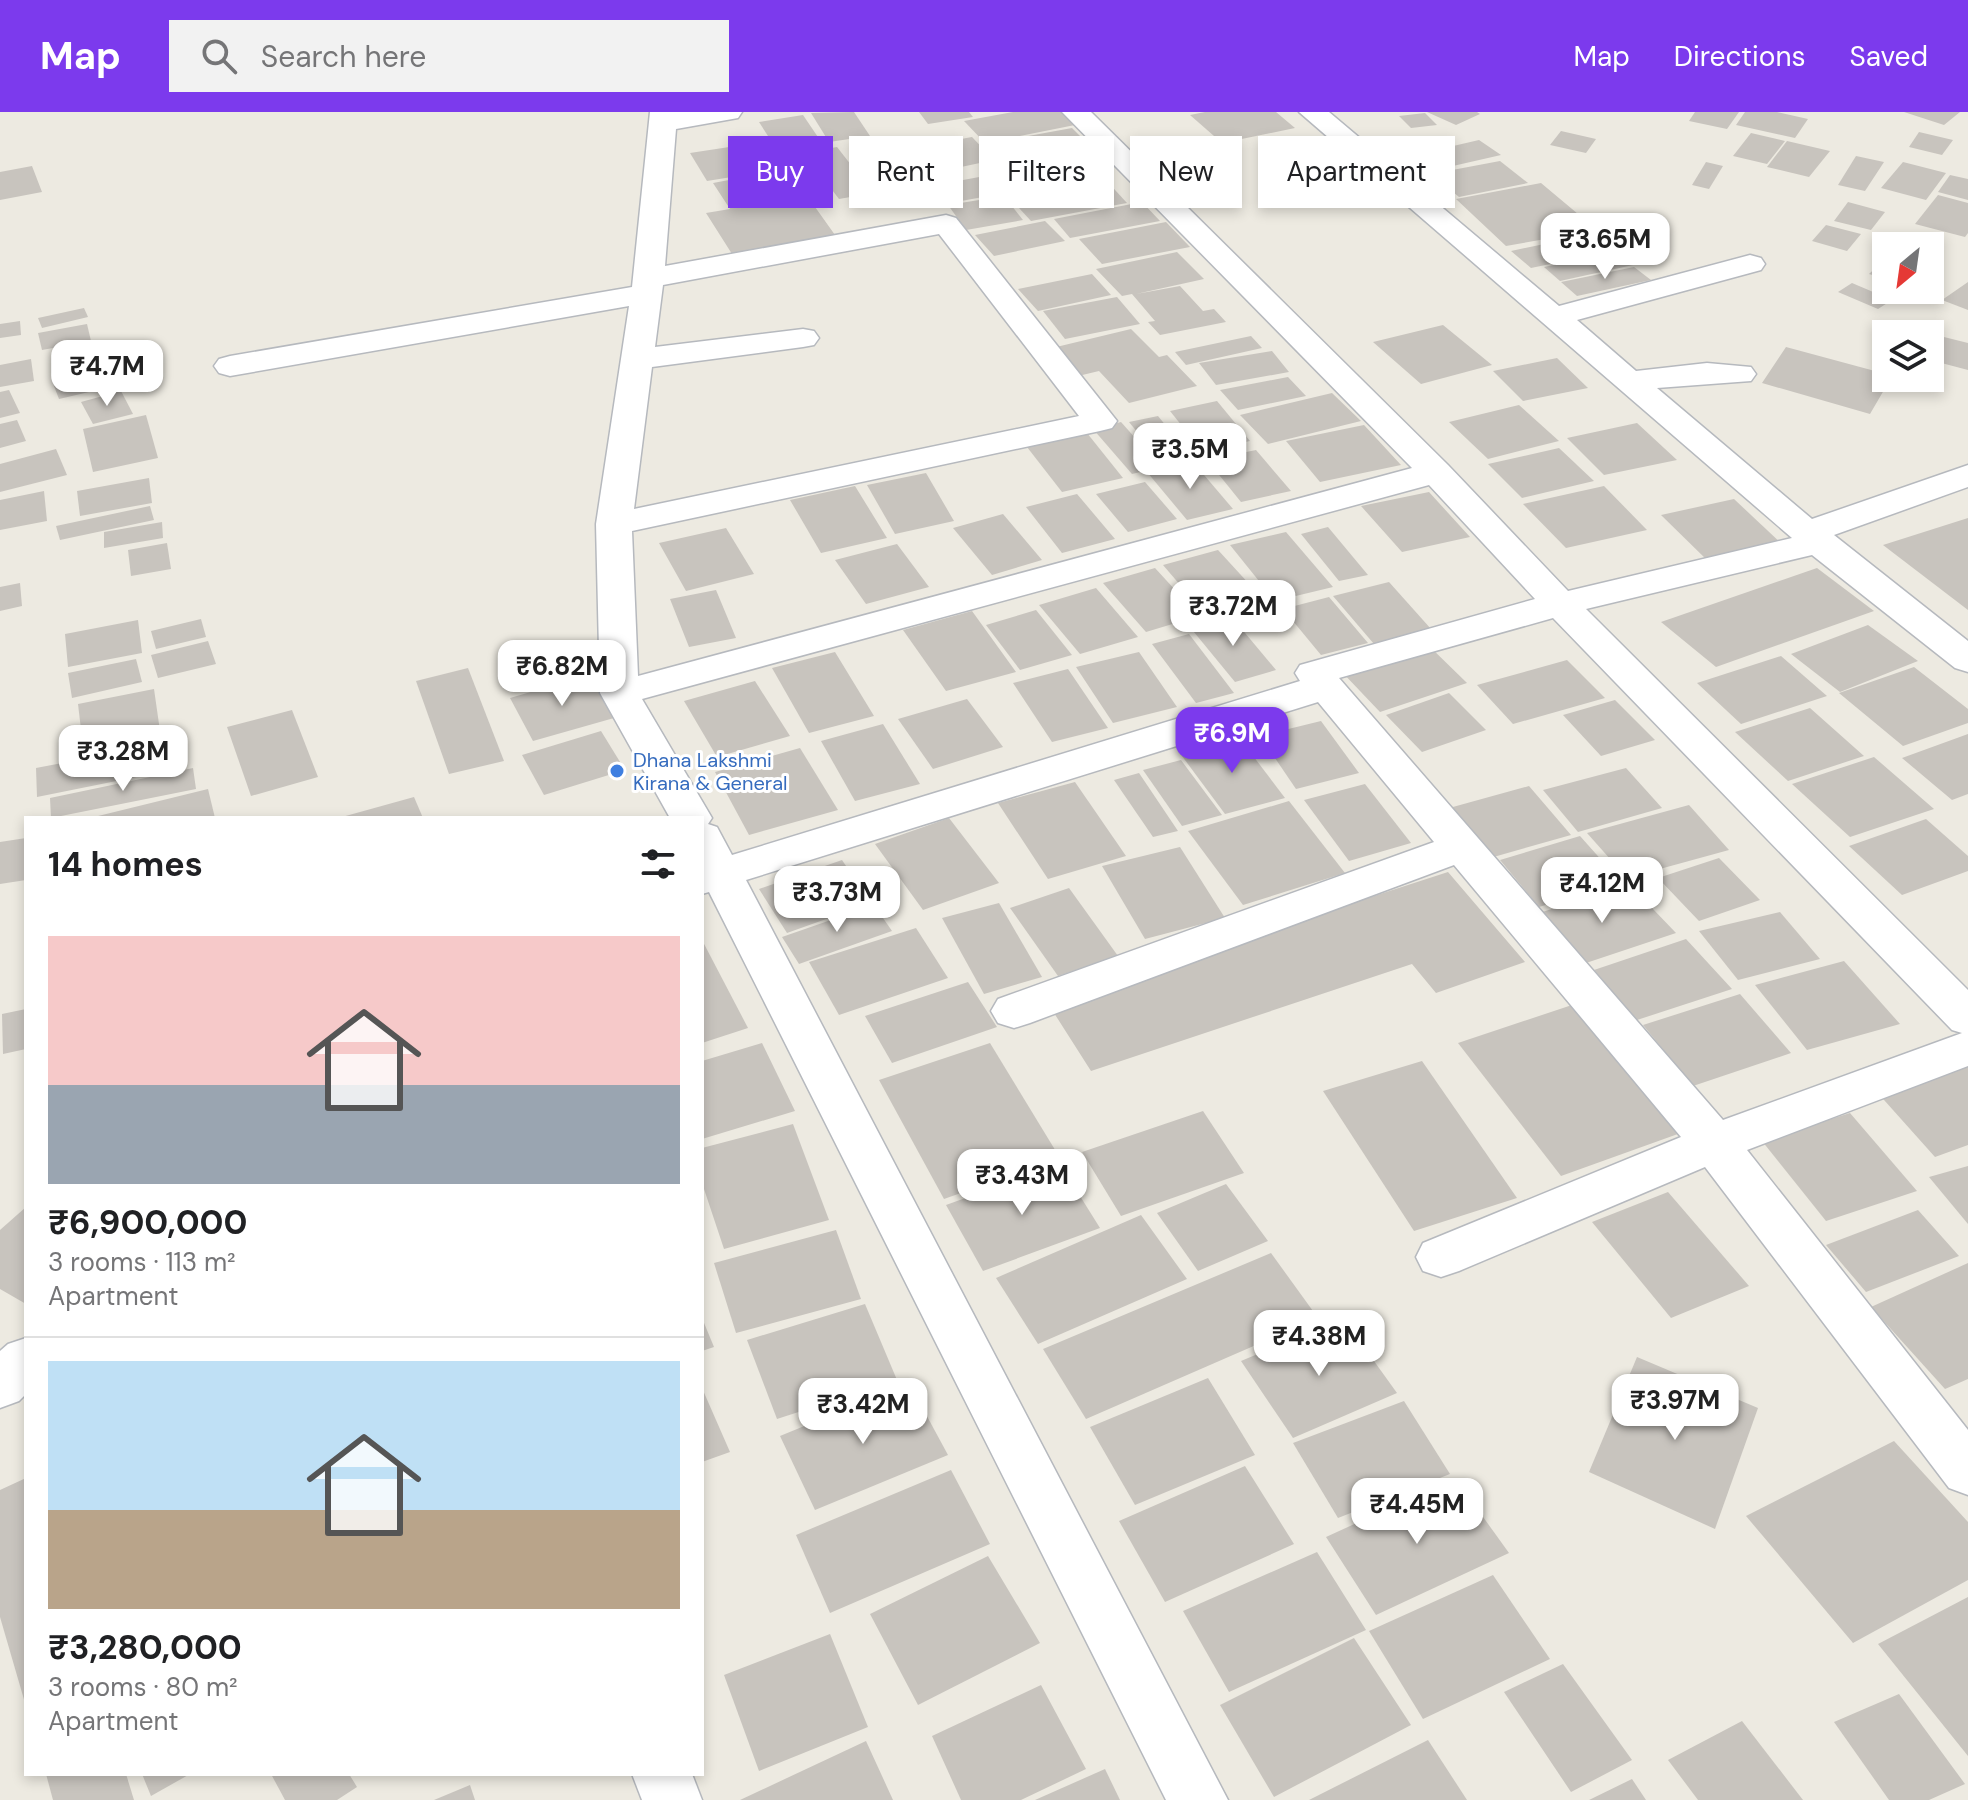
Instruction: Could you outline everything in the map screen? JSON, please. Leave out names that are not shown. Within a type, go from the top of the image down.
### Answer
[{"type":"street","points":[[690,816],[619,693],[614,524],[648,286],[663,118],[728,112]]},
{"type":"street","points":[[1076,112],[1436,472],[1560,604],[1968,1018]]},
{"type":"street","points":[[1313,112],[1814,537],[1968,660]]},
{"type":"street","points":[[230,366],[648,286],[946,224],[1100,421],[614,524]]},
{"type":"street","points":[[1554,317],[1750,264]]},
{"type":"street","points":[[637,359],[803,338]]},
{"type":"street","points":[[1629,381],[1707,373],[1740,374]]},
{"type":"street","points":[[619,693],[1436,472]]},
{"type":"street","points":[[1968,475],[1814,537],[1314,673],[1714,1143],[1968,1471]]},
{"type":"street","points":[[1198,1800],[709,863],[1324,687]]},
{"type":"street","points":[[1014,1011],[1462,847]]},
{"type":"street","points":[[1441,1257],[1714,1143],[1968,1048]]},
{"type":"street","points":[[0,1385],[24,1362]]},
{"type":"street","points":[[663,1776],[672,1800]]},
{"type":"building","points":[[854,112],[870,136],[849,136],[849,139],[833,141],[833,136],[825,136],[811,113]]},
{"type":"building","points":[[919,112],[969,112],[973,117],[928,124]]},
{"type":"building","points":[[1013,112],[1061,112],[1075,125],[1020,136],[979,137],[964,121]]},
{"type":"building","points":[[1205,112],[1276,112],[1295,128],[1242,139],[1242,136],[1214,136],[1190,115]]},
{"type":"building","points":[[1427,112],[1477,112],[1480,114],[1456,125]]},
{"type":"building","points":[[1695,112],[1739,112],[1727,129],[1689,121]]},
{"type":"building","points":[[1745,112],[1777,112],[1808,119],[1795,138],[1736,125]]},
{"type":"building","points":[[1904,112],[1960,112],[1944,125]]},
{"type":"building","points":[[1425,113],[1437,125],[1411,128],[1399,116]]},
{"type":"building","points":[[803,115],[817,136],[768,136],[759,122]]},
{"type":"building","points":[[1072,128],[1080,136],[1028,136]]},
{"type":"building","points":[[1561,131],[1596,139],[1586,153],[1550,145]]},
{"type":"building","points":[[1919,132],[1953,140],[1942,155],[1909,147]]},
{"type":"building","points":[[1751,133],[1785,141],[1767,164],[1733,156]]},
{"type":"building","points":[[972,137],[979,144],[979,163],[963,167],[963,139]]},
{"type":"building","points":[[1479,140],[1501,155],[1455,166],[1455,146]]},
{"type":"building","points":[[1787,141],[1830,151],[1809,177],[1767,167]]},
{"type":"building","points":[[728,147],[728,178],[707,181],[690,153]]},
{"type":"building","points":[[837,147],[849,162],[849,197],[839,199],[833,191],[833,148]]},
{"type":"building","points":[[1856,156],[1884,162],[1865,191],[1838,185]]},
{"type":"building","points":[[1500,161],[1528,183],[1459,197],[1455,194],[1455,169]]},
{"type":"building","points":[[1706,162],[1723,166],[1709,189],[1692,185]]},
{"type":"building","points":[[1903,162],[1946,173],[1926,200],[1881,188]]},
{"type":"building","points":[[32,166],[42,192],[0,200],[0,172]]},
{"type":"building","points":[[1950,175],[1968,179],[1968,200],[1938,192]]},
{"type":"building","points":[[979,177],[979,198],[963,201],[963,180]]},
{"type":"building","points":[[728,180],[728,206],[713,183]]},
{"type":"building","points":[[1541,183],[1578,214],[1553,220],[1574,216],[1591,231],[1506,246],[1456,199]]},
{"type":"building","points":[[1114,189],[1127,203],[1114,205]]},
{"type":"building","points":[[1938,195],[1968,203],[1968,233],[1965,237],[1915,224]]},
{"type":"building","points":[[979,200],[979,208],[1014,208],[1023,220],[966,230],[950,208],[963,208],[963,203]]},
{"type":"building","points":[[1848,202],[1885,212],[1871,230],[1834,221]]},
{"type":"building","points":[[1130,204],[1130,208],[1148,208],[1160,221],[1070,238],[1054,219],[1114,208]]},
{"type":"building","points":[[816,208],[835,235],[732,254],[706,213],[730,209]]},
{"type":"building","points":[[1019,208],[1100,208],[1031,221]]},
{"type":"building","points":[[1045,221],[1065,241],[994,256],[975,235]]},
{"type":"building","points":[[1166,222],[1190,247],[1102,264],[1079,239]]},
{"type":"building","points":[[1826,225],[1861,234],[1847,251],[1812,241]]},
{"type":"building","points":[[1592,234],[1613,251],[1531,268],[1511,251]]},
{"type":"building","points":[[1177,252],[1204,279],[1136,294],[1180,286],[1203,311],[1214,309],[1226,322],[1160,335],[1148,322],[1155,321],[1132,294],[1122,296],[1096,269]]},
{"type":"building","points":[[1617,252],[1633,265],[1560,281],[1544,267]]},
{"type":"building","points":[[1634,267],[1651,280],[1577,296],[1561,282]]},
{"type":"building","points":[[1092,274],[1111,295],[1038,311],[1018,289]]},
{"type":"building","points":[[1968,282],[1968,310],[1944,299]]},
{"type":"building","points":[[1852,283],[1872,292],[1872,304],[1886,304],[1878,309],[1838,292]]},
{"type":"building","points":[[1117,297],[1140,324],[1065,339],[1043,311]]},
{"type":"building","points":[[84,308],[88,317],[42,328],[38,318]]},
{"type":"building","points":[[20,321],[21,335],[0,338],[0,324]]},
{"type":"building","points":[[87,324],[91,341],[42,350],[38,333]]},
{"type":"building","points":[[1443,325],[1492,365],[1421,384],[1373,342]]},
{"type":"building","points":[[1131,329],[1159,357],[1167,355],[1197,386],[1129,403],[1099,371],[1074,377],[1048,349]]},
{"type":"building","points":[[1251,336],[1262,348],[1186,365],[1175,352]]},
{"type":"building","points":[[1944,337],[1968,343],[1968,370],[1944,364]]},
{"type":"building","points":[[1786,347],[1872,370],[1872,392],[1883,392],[1870,414],[1762,383]]},
{"type":"building","points":[[1272,351],[1289,372],[1216,385],[1199,363]]},
{"type":"building","points":[[102,354],[108,367],[65,377],[60,364]]},
{"type":"building","points":[[1557,358],[1588,388],[1523,401],[1493,371]]},
{"type":"building","points":[[31,359],[34,381],[0,387],[0,365]]},
{"type":"building","points":[[112,367],[119,385],[59,399],[52,381]]},
{"type":"building","points":[[1288,377],[1306,396],[1238,410],[1220,390]]},
{"type":"building","points":[[9,390],[20,413],[0,418],[0,392]]},
{"type":"building","points":[[121,391],[133,414],[93,424],[81,402]]},
{"type":"building","points":[[1332,393],[1361,421],[1268,444],[1240,415]]},
{"type":"building","points":[[1217,401],[1250,441],[1202,451],[1170,411]]},
{"type":"building","points":[[1519,405],[1559,441],[1488,459],[1449,422]]},
{"type":"building","points":[[146,415],[158,458],[93,472],[83,429]]},
{"type":"building","points":[[1158,416],[1192,458],[1163,464],[1129,422]]},
{"type":"building","points":[[17,420],[26,441],[0,448],[0,424]]},
{"type":"building","points":[[1121,422],[1161,467],[1132,474],[1093,429]]},
{"type":"building","points":[[1637,423],[1677,460],[1604,475],[1567,438]]},
{"type":"building","points":[[1364,425],[1401,465],[1320,482],[1286,441]]},
{"type":"building","points":[[1087,433],[1123,478],[1062,492],[1027,447]]},
{"type":"building","points":[[1559,448],[1594,481],[1522,498],[1488,464]]},
{"type":"building","points":[[56,449],[67,475],[0,492],[0,464]]},
{"type":"building","points":[[1256,450],[1291,491],[1241,502],[1207,460]]},
{"type":"building","points":[[1193,462],[1233,509],[1187,520],[1147,472]]},
{"type":"building","points":[[926,473],[954,521],[895,534],[867,485]]},
{"type":"building","points":[[149,478],[152,503],[80,516],[77,491]]},
{"type":"building","points":[[1145,482],[1177,519],[1128,532],[1096,494]]},
{"type":"building","points":[[855,486],[887,538],[821,553],[790,500]]},
{"type":"building","points":[[1604,486],[1647,530],[1566,548],[1523,504]]},
{"type":"building","points":[[44,491],[47,521],[0,530],[0,500]]},
{"type":"building","points":[[1429,492],[1470,537],[1402,552],[1361,506]]},
{"type":"building","points":[[1077,494],[1115,539],[1062,553],[1026,507]]},
{"type":"building","points":[[1734,499],[1783,545],[1709,562],[1661,515]]},
{"type":"building","points":[[150,506],[154,520],[60,540],[56,526]]},
{"type":"building","points":[[1003,514],[1042,560],[992,575],[953,528]]},
{"type":"building","points":[[1968,518],[1968,610],[1883,545]]},
{"type":"building","points":[[162,522],[163,538],[104,548],[104,532]]},
{"type":"building","points":[[1328,527],[1368,575],[1339,581],[1301,534]]},
{"type":"building","points":[[726,528],[754,574],[686,591],[659,543]]},
{"type":"building","points":[[1286,532],[1333,587],[1275,601],[1230,545]]},
{"type":"building","points":[[167,543],[171,569],[131,576],[128,550]]},
{"type":"building","points":[[897,544],[929,587],[866,604],[835,560]]},
{"type":"building","points":[[1218,550],[1262,598],[1205,614],[1163,565]]},
{"type":"building","points":[[1155,568],[1199,616],[1146,632],[1103,583]]},
{"type":"building","points":[[1817,568],[1874,611],[1716,667],[1661,622]]},
{"type":"building","points":[[1389,582],[1431,629],[1374,644],[1333,596]]},
{"type":"building","points":[[20,583],[22,606],[0,611],[0,587]]},
{"type":"building","points":[[1096,588],[1138,637],[1080,654],[1039,605]]},
{"type":"building","points":[[716,590],[736,638],[689,647],[670,599]]},
{"type":"building","points":[[1329,597],[1368,643],[1321,655],[1283,609]]},
{"type":"building","points":[[1036,610],[1072,655],[1020,670],[986,625]]},
{"type":"building","points":[[972,611],[1016,672],[946,691],[903,630]]},
{"type":"building","points":[[1230,615],[1276,670],[1235,682],[1189,626]]},
{"type":"building","points":[[201,619],[206,637],[156,649],[151,631]]},
{"type":"building","points":[[138,620],[142,653],[68,667],[65,634]]},
{"type":"building","points":[[1868,625],[1918,661],[1840,692],[1791,654]]},
{"type":"building","points":[[1189,634],[1234,693],[1196,703],[1152,644]]},
{"type":"building","points":[[208,641],[216,664],[158,678],[151,655]]},
{"type":"building","points":[[1427,644],[1467,683],[1380,712],[1341,671]]},
{"type":"building","points":[[835,652],[874,716],[809,733],[772,668]]},
{"type":"building","points":[[1139,652],[1177,707],[1113,723],[1076,667]]},
{"type":"building","points":[[1781,656],[1827,696],[1741,724],[1697,683]]},
{"type":"building","points":[[136,659],[142,682],[72,698],[68,673]]},
{"type":"building","points":[[1567,660],[1605,698],[1513,724],[1477,685]]},
{"type":"building","points":[[1914,667],[1968,709],[1968,723],[1903,746],[1839,693]]},
{"type":"building","points":[[468,668],[504,761],[449,774],[416,681]]},
{"type":"building","points":[[1068,669],[1108,728],[1052,742],[1013,683]]},
{"type":"building","points":[[589,675],[614,718],[533,741],[510,698]]},
{"type":"building","points":[[755,681],[790,736],[717,757],[684,701]]},
{"type":"building","points":[[154,689],[161,738],[84,755],[78,704]]},
{"type":"building","points":[[1449,693],[1486,730],[1422,752],[1386,715]]},
{"type":"building","points":[[967,699],[1003,747],[933,769],[898,719]]},
{"type":"building","points":[[1615,700],[1655,740],[1601,756],[1563,715]]},
{"type":"building","points":[[1810,708],[1864,756],[1788,781],[1735,732]]},
{"type":"building","points":[[292,710],[318,777],[251,796],[227,727]]},
{"type":"building","points":[[1321,721],[1359,773],[1296,789],[1260,736]]},
{"type":"building","points":[[883,724],[920,784],[855,801],[821,741]]},
{"type":"building","points":[[601,731],[625,770],[544,795],[522,755]]},
{"type":"building","points":[[1968,734],[1968,794],[1952,800],[1902,758]]},
{"type":"building","points":[[1238,736],[1285,798],[1225,814],[1179,752]]},
{"type":"building","points":[[178,741],[181,768],[37,797],[36,768]]},
{"type":"building","points":[[800,748],[838,810],[749,835],[715,772]]},
{"type":"building","points":[[1874,757],[1934,809],[1850,837],[1792,784]]},
{"type":"building","points":[[1181,760],[1222,815],[1182,826],[1143,770]]},
{"type":"building","points":[[193,768],[196,789],[61,816],[51,816],[50,798]]},
{"type":"building","points":[[1626,768],[1662,808],[1578,832],[1543,790]]},
{"type":"building","points":[[1139,773],[1178,831],[1153,837],[1114,780]]},
{"type":"building","points":[[1075,782],[1126,856],[1048,879],[998,803]]},
{"type":"building","points":[[1365,784],[1411,843],[1349,861],[1304,800]]},
{"type":"building","points":[[1529,786],[1571,835],[1483,860],[1442,810]]},
{"type":"building","points":[[208,789],[215,816],[98,816]]},
{"type":"building","points":[[414,797],[422,816],[346,816]]},
{"type":"building","points":[[1289,801],[1345,873],[1243,905],[1188,831]]},
{"type":"building","points":[[1689,805],[1729,850],[1627,878],[1587,833]]},
{"type":"building","points":[[949,818],[999,883],[923,910],[875,844]]},
{"type":"building","points":[[1926,819],[1968,856],[1968,871],[1902,895],[1849,846]]},
{"type":"building","points":[[1580,836],[1621,882],[1539,907],[1500,860]]},
{"type":"building","points":[[24,838],[24,880],[0,884],[0,842]]},
{"type":"building","points":[[1180,847],[1225,918],[1145,939],[1102,866]]},
{"type":"building","points":[[1719,858],[1760,900],[1699,921],[1658,878]]},
{"type":"building","points":[[842,860],[871,903],[787,933],[759,889]]},
{"type":"building","points":[[1448,872],[1525,962],[1436,993],[1412,964],[1091,1071],[1047,1002]]},
{"type":"building","points":[[1629,884],[1676,933],[1574,967],[1530,916]]},
{"type":"building","points":[[1069,888],[1118,956],[1058,976],[1010,908]]},
{"type":"building","points":[[999,903],[1042,977],[984,994],[942,918]]},
{"type":"building","points":[[874,905],[892,931],[799,964],[782,937]]},
{"type":"building","points":[[1780,912],[1820,959],[1738,980],[1699,931]]},
{"type":"building","points":[[916,928],[948,978],[839,1015],[809,962]]},
{"type":"building","points":[[1686,939],[1732,989],[1637,1020],[1594,970]]},
{"type":"building","points":[[704,944],[748,1028],[704,1042]]},
{"type":"building","points":[[1844,961],[1900,1024],[1807,1050],[1755,985]]},
{"type":"building","points":[[968,982],[997,1027],[892,1063],[865,1016]]},
{"type":"building","points":[[1740,994],[1791,1053],[1693,1086],[1643,1025]]},
{"type":"building","points":[[1581,1002],[1689,1130],[1561,1176],[1458,1043]]},
{"type":"building","points":[[24,1009],[24,1049],[3,1054],[2,1014]]},
{"type":"building","points":[[762,1043],[795,1111],[704,1138],[704,1060]]},
{"type":"building","points":[[990,1043],[1060,1158],[944,1199],[879,1080]]},
{"type":"building","points":[[1968,1060],[1968,1145],[1935,1157],[1876,1091]]},
{"type":"building","points":[[1422,1061],[1517,1198],[1414,1231],[1323,1091]]},
{"type":"building","points":[[1203,1111],[1244,1173],[1121,1216],[1082,1152]]},
{"type":"building","points":[[1850,1113],[1917,1191],[1826,1221],[1762,1141]]},
{"type":"building","points":[[793,1124],[829,1220],[724,1249],[704,1189],[704,1147]]},
{"type":"building","points":[[1060,1164],[1100,1228],[983,1271],[946,1205]]},
{"type":"building","points":[[1968,1166],[1968,1224],[1929,1177]]},
{"type":"building","points":[[1226,1184],[1268,1241],[1198,1271],[1157,1213]]},
{"type":"building","points":[[1668,1192],[1749,1286],[1671,1318],[1592,1222]]},
{"type":"building","points":[[24,1209],[24,1303],[0,1289],[0,1230]]},
{"type":"building","points":[[1918,1210],[1959,1256],[1866,1292],[1826,1245]]},
{"type":"building","points":[[1141,1215],[1187,1279],[1038,1344],[996,1278]]},
{"type":"building","points":[[836,1230],[861,1299],[736,1333],[714,1263]]},
{"type":"building","points":[[1271,1253],[1318,1318],[1086,1419],[1043,1349]]},
{"type":"building","points":[[1968,1263],[1968,1379],[1945,1389],[1871,1307]]},
{"type":"building","points":[[865,1304],[897,1380],[777,1419],[747,1340]]},
{"type":"building","points":[[1343,1318],[1397,1393],[1293,1438],[1241,1361]]},
{"type":"building","points":[[704,1323],[714,1347],[704,1350]]},
{"type":"building","points":[[1637,1357],[1758,1408],[1715,1529],[1589,1472]]},
{"type":"building","points":[[1208,1378],[1255,1455],[1135,1505],[1090,1427]]},
{"type":"building","points":[[909,1383],[948,1455],[815,1510],[780,1436]]},
{"type":"building","points":[[704,1393],[730,1452],[704,1461]]},
{"type":"building","points":[[1404,1401],[1450,1474],[1338,1518],[1293,1443]]},
{"type":"building","points":[[1894,1441],[1968,1522],[1968,1580],[1853,1643],[1746,1516]]},
{"type":"building","points":[[1245,1466],[1294,1544],[1165,1602],[1119,1521]]},
{"type":"building","points":[[951,1470],[990,1544],[830,1613],[796,1535]]},
{"type":"building","points":[[1455,1478],[1509,1553],[1376,1615],[1326,1537]]},
{"type":"building","points":[[24,1479],[24,1700],[0,1617],[0,1490]]},
{"type":"building","points":[[1317,1552],[1366,1630],[1229,1692],[1183,1611]]},
{"type":"building","points":[[988,1556],[1040,1643],[918,1705],[870,1614]]},
{"type":"building","points":[[1493,1575],[1550,1659],[1423,1719],[1369,1631]]},
{"type":"building","points":[[1968,1597],[1968,1756],[1878,1644]]},
{"type":"building","points":[[830,1634],[868,1727],[759,1771],[724,1675]]},
{"type":"building","points":[[1354,1638],[1411,1725],[1274,1797],[1220,1705]]},
{"type":"building","points":[[1563,1664],[1632,1760],[1571,1792],[1504,1692]]},
{"type":"building","points":[[1041,1685],[1086,1769],[1021,1800],[961,1800],[932,1736]]},
{"type":"building","points":[[1899,1694],[1965,1784],[1929,1800],[1889,1800],[1834,1722]]},
{"type":"building","points":[[1742,1721],[1803,1800],[1698,1800],[1668,1760]]},
{"type":"building","points":[[1428,1740],[1467,1800],[1309,1800]]},
{"type":"building","points":[[866,1741],[893,1800],[740,1800]]},
{"type":"building","points":[[1105,1769],[1120,1800],[1035,1800]]},
{"type":"building","points":[[47,1776],[127,1776],[134,1800],[53,1800]]},
{"type":"building","points":[[143,1776],[186,1776],[151,1796]]},
{"type":"building","points":[[272,1776],[350,1776],[357,1787],[337,1800],[285,1800]]},
{"type":"building","points":[[1632,1779],[1646,1800],[1589,1800]]},
{"type":"building","points":[[470,1785],[475,1800],[434,1800]]},
{"type":"place","name":"Dhana Lakshmi Kirana & General","points":[[617,771]]}]
